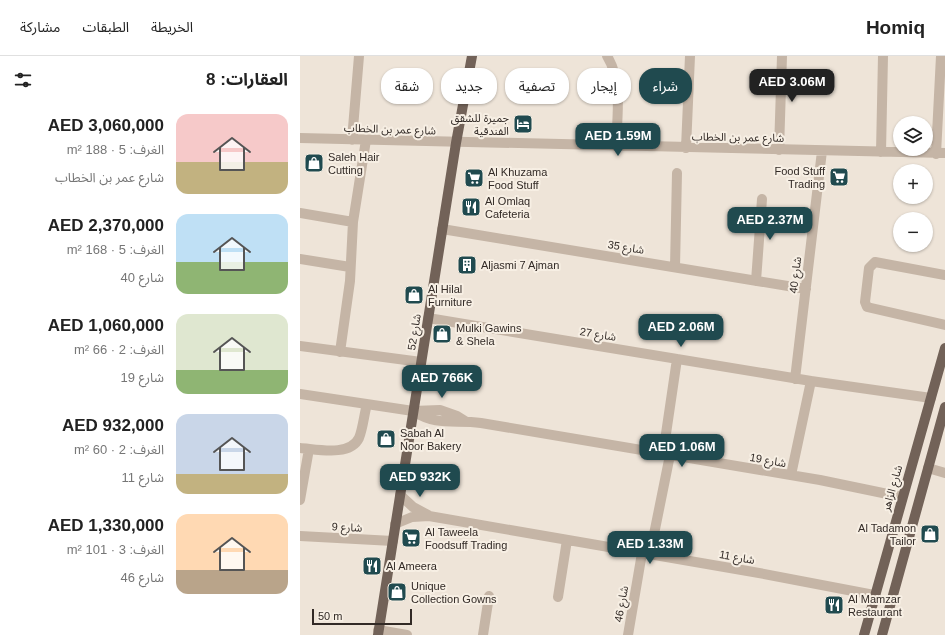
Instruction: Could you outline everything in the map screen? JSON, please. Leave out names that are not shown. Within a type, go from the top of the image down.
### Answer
[{"type":"main road","name":"شارع 52","points":[[378,632],[456,143],[472,56]]},
{"type":"main road","name":"شارع الزاهر","points":[[864,635],[874,595],[945,348]]},
{"type":"main road","points":[[882,635],[945,407]]},
{"type":"street","points":[[352,140],[360,56]]},
{"type":"street","points":[[607,56],[615,74],[617,84],[616,146]]},
{"type":"street","points":[[686,148],[690,56]]},
{"type":"street","points":[[779,150],[782,56]]},
{"type":"street","points":[[881,152],[883,56]]},
{"type":"street","points":[[941,56],[942,154]]},
{"type":"street","name":"شارع عمر بن الخطاب","points":[[300,138],[942,154]]},
{"type":"street","points":[[340,352],[348,300],[353,222],[366,140]]},
{"type":"street","name":"شارع 40","points":[[795,379],[822,151]]},
{"type":"street","points":[[675,267],[677,173]]},
{"type":"street","points":[[756,281],[762,199]]},
{"type":"street","points":[[300,213],[353,222]]},
{"type":"street","name":"شارع 35","points":[[442,229],[806,289]]},
{"type":"street","points":[[300,259],[350,267]]},
{"type":"street","points":[[945,275],[875,262],[869,268],[865,302],[868,307],[945,325]]},
{"type":"street","name":"شارع 27","points":[[428,318],[795,379],[930,398]]},
{"type":"street","points":[[300,346],[421,362]]},
{"type":"street","name":"شارع 46","points":[[628,635],[667,455],[677,359]]},
{"type":"street","points":[[791,476],[811,381]]},
{"type":"street","name":"شارع 19","points":[[300,394],[413,411],[438,422],[465,421],[791,476],[902,497]]},
{"type":"street","points":[[300,500],[304,448],[338,450],[350,447],[358,439],[367,404]]},
{"type":"street","points":[[928,468],[945,473]]},
{"type":"street","name":"شارع 11","points":[[400,495],[413,507],[429,516]]},
{"type":"street","name":"شارع 11","points":[[396,524],[412,517],[429,516],[766,574],[874,595]]},
{"type":"street","name":"شارع 9","points":[[300,536],[393,541]]},
{"type":"street","points":[[558,597],[567,540]]},
{"type":"street","points":[[483,635],[489,596]]},
{"type":"street","points":[[378,632],[407,635]]},
{"type":"place","name":"جميرة للشقق الفندقية","points":[[523,124]]},
{"type":"place","name":"Saleh Hair Cutting","points":[[314,163]]},
{"type":"place","name":"Food Stuff Trading","points":[[839,177]]},
{"type":"place","name":"Al Khuzama Food Stuff","points":[[474,178]]},
{"type":"place","name":"Al Omlaq Cafeteria","points":[[471,207]]},
{"type":"place","name":"Aljasmi 7 Ajman","points":[[467,265]]},
{"type":"place","name":"Al Hilal Furniture","points":[[414,295]]},
{"type":"place","name":"Mulki Gawins & Shela","points":[[442,334]]},
{"type":"place","name":"Sabah Al Noor Bakery","points":[[386,439]]},
{"type":"place","name":"Al Tadamon Tailor","points":[[930,534]]},
{"type":"place","name":"Al Taweela Foodsuff Trading","points":[[411,538]]},
{"type":"place","name":"Al Ameera","points":[[372,566]]},
{"type":"place","name":"Unique Collection Gowns","points":[[397,592]]},
{"type":"place","name":"Al Mamzar Restaurant","points":[[834,605]]}]
